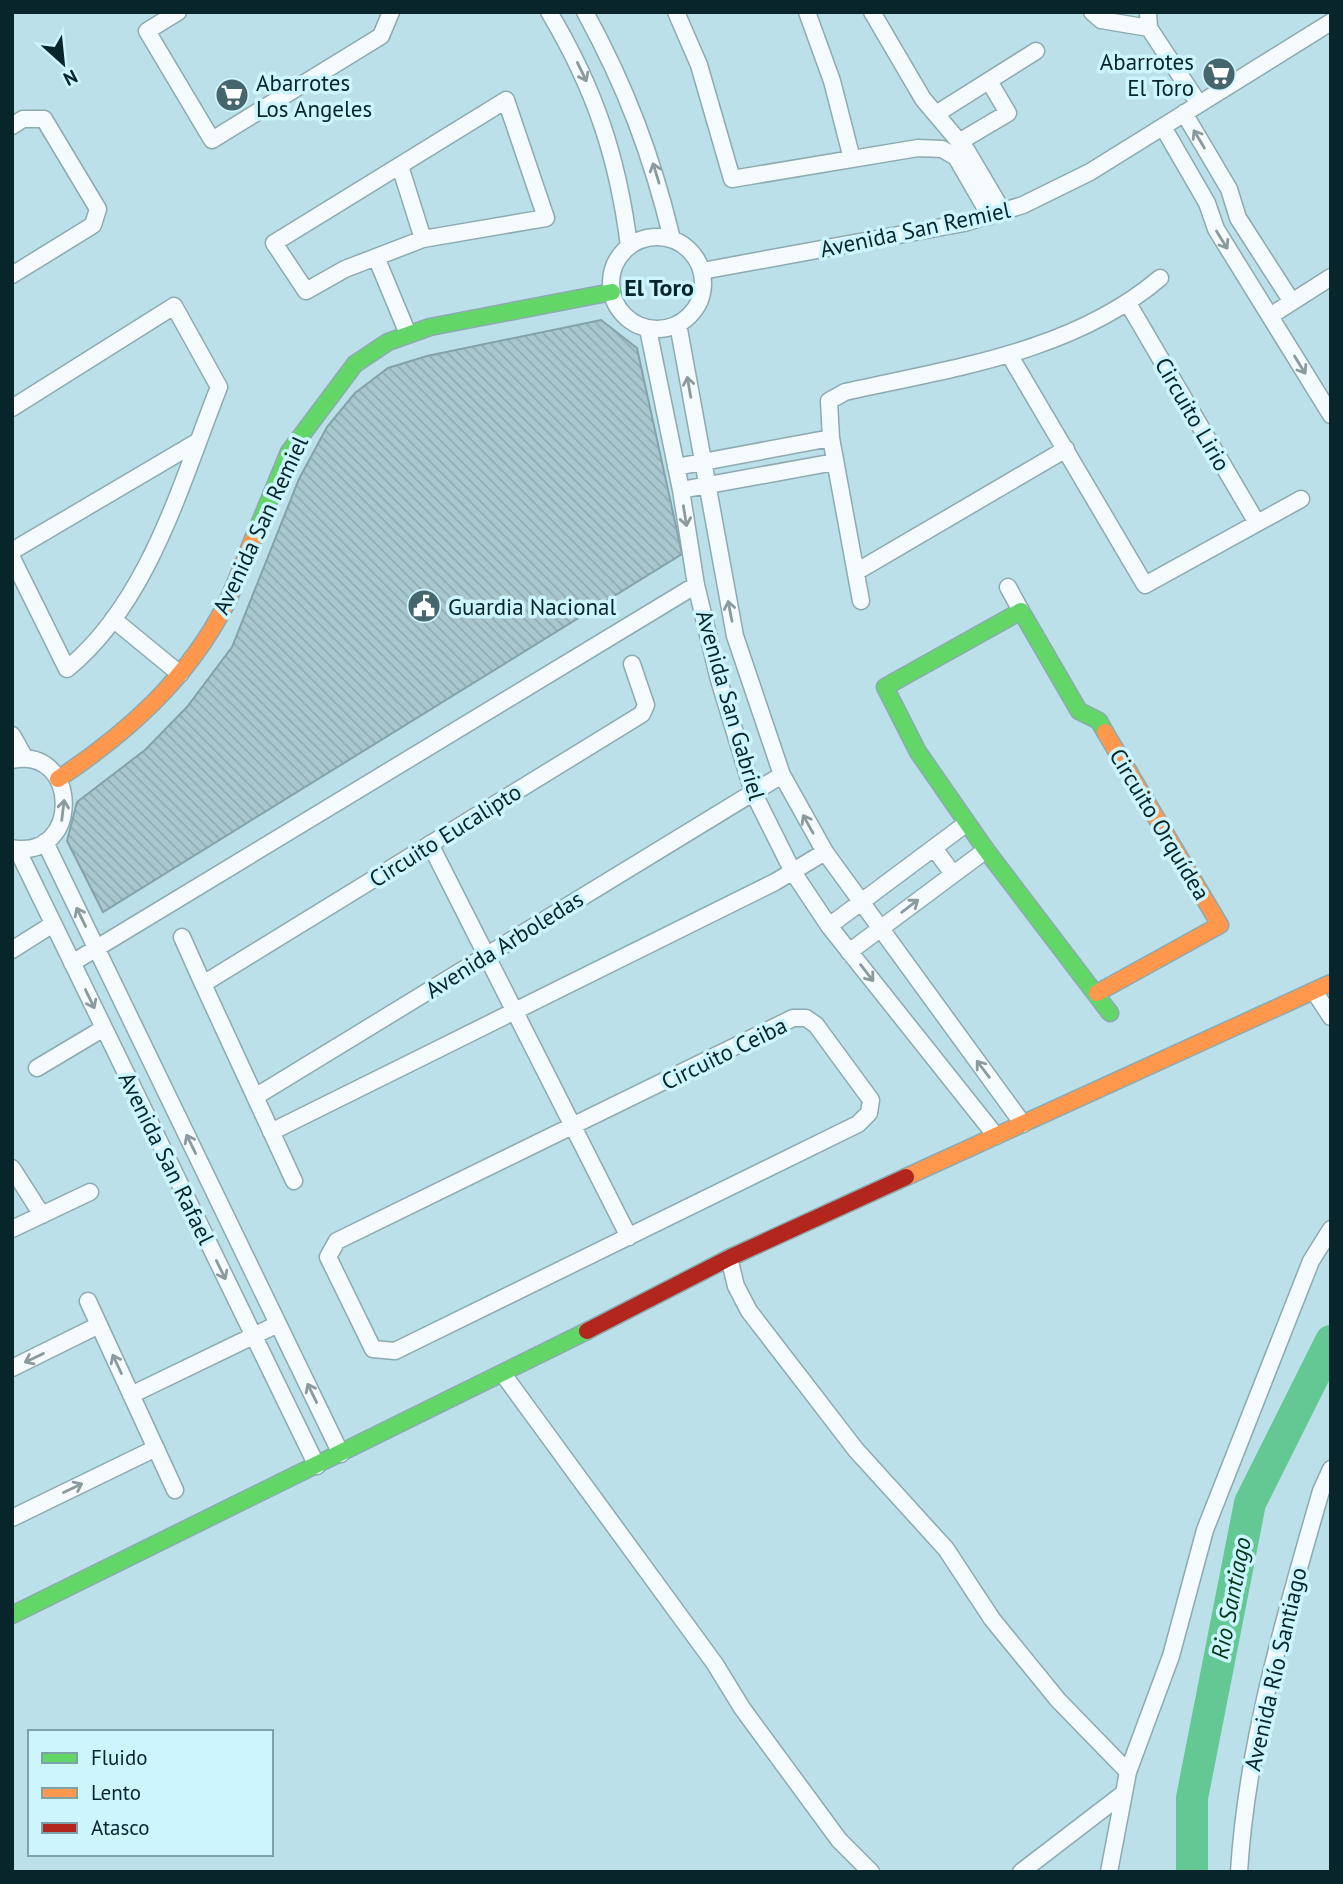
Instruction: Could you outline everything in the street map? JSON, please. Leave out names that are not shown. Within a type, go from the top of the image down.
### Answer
[{"type":"street","points":[[178,12],[147,32],[212,140],[381,36],[391,12]]},
{"type":"street","points":[[549,12],[595,99],[622,191],[629,246]]},
{"type":"street","points":[[585,12],[617,71],[641,128],[672,239],[696,258],[702,271],[703,287],[699,302],[691,315],[664,329],[648,329],[633,324],[621,314],[612,292],[612,270],[629,246],[642,239],[672,239]]},
{"type":"street","points":[[676,12],[699,65],[732,179],[918,148],[942,149],[956,157],[997,214]]},
{"type":"street","points":[[807,12],[832,81],[852,159]]},
{"type":"street","points":[[1092,12],[1101,20],[1149,20],[1199,104]]},
{"type":"street","points":[[875,13],[923,99],[959,142],[997,214]]},
{"type":"street","name":"Avenida San Remiel","points":[[702,271],[997,214],[1067,185],[1331,22]]},
{"type":"street","points":[[936,114],[1036,51]]},
{"type":"street","points":[[959,142],[1008,113],[989,81]]},
{"type":"street","points":[[506,100],[547,218],[423,239],[345,269],[306,292],[274,243],[506,100]]},
{"type":"street","points":[[1184,113],[1229,189],[1238,218],[1292,302]]},
{"type":"street","points":[[12,126],[23,119],[44,119],[98,209],[93,225],[12,275]]},
{"type":"street","points":[[1163,127],[1207,203],[1216,229],[1331,415]]},
{"type":"street","points":[[400,166],[423,239]]},
{"type":"street","points":[[1207,203],[1229,189]]},
{"type":"street","points":[[376,257],[408,334]]},
{"type":"street","points":[[1270,316],[1331,277]]},
{"type":"street","points":[[861,601],[831,438],[829,401],[835,395],[1010,356],[1129,304],[1160,278]]},
{"type":"street","name":"Avenida San Remiel","points":[[58,779],[94,755],[154,705],[180,674],[226,604],[289,452],[317,411],[355,364],[388,342],[430,327],[612,292]]},
{"type":"street","name":"Circuito Lirio","points":[[1129,304],[1257,523]]},
{"type":"street","points":[[12,408],[174,306],[219,387],[163,528],[128,597],[93,648],[67,669],[12,558]]},
{"type":"street","name":"Avenida San Gabriel","points":[[678,324],[735,636],[782,775],[825,852],[860,903],[1023,1124]]},
{"type":"street","name":"Avenida San Gabriel","points":[[648,329],[681,491],[696,585],[719,681],[753,792],[793,872],[829,926],[996,1136]]},
{"type":"street","points":[[1010,356],[1145,585],[1301,499]]},
{"type":"street","points":[[676,467],[831,438]]},
{"type":"street","points":[[12,551],[197,442]]},
{"type":"street","points":[[797,445],[800,469]]},
{"type":"street","points":[[856,572],[1066,449]]},
{"type":"street","points":[[681,491],[835,462]]},
{"type":"street","points":[[72,963],[696,585]]},
{"type":"street","name":"Circuito Orquídea","points":[[1008,587],[1079,711],[1099,721],[1220,925],[1097,993]]},
{"type":"street","points":[[1021,611],[885,688],[918,752],[967,823],[1110,1013]]},
{"type":"street","points":[[113,619],[180,674]]},
{"type":"street","name":"Circuito Eucalipto","points":[[203,984],[642,714],[646,705],[632,664]]},
{"type":"street","points":[[12,735],[18,759],[47,767],[58,779],[66,806],[55,833],[45,842],[15,849]]},
{"type":"street","name":"Avenida Arboledas","points":[[255,1097],[782,775]]},
{"type":"street","points":[[829,926],[967,823]]},
{"type":"street","name":"Avenida San Rafael","points":[[45,842],[341,1454]]},
{"type":"street","points":[[430,844],[629,1237]]},
{"type":"street","points":[[934,848],[953,874]]},
{"type":"street","name":"Avenida San Rafael","points":[[15,849],[317,1466]]},
{"type":"street","points":[[849,951],[986,850]]},
{"type":"street","points":[[271,1132],[793,872],[825,852]]},
{"type":"street","points":[[12,950],[53,924]]},
{"type":"street","points":[[182,937],[294,1181]]},
{"type":"street","points":[[12,1615],[503,1374],[729,1258],[1331,983]]},
{"type":"street","points":[[1314,991],[1331,1017]]},
{"type":"street","name":"Circuito Ceiba","points":[[793,1018],[806,1018],[816,1025],[871,1100],[869,1113],[858,1124],[395,1351],[373,1349],[328,1257],[337,1241],[573,1126],[793,1018]]},
{"type":"street","points":[[37,1068],[104,1028]]},
{"type":"street","points":[[12,1168],[42,1215]]},
{"type":"street","points":[[181,1188],[206,1175]]},
{"type":"street","points":[[12,1229],[90,1192]]},
{"type":"street","points":[[1109,1872],[1128,1772],[1171,1656],[1205,1530],[1311,1261],[1331,1229]]},
{"type":"street","points":[[729,1258],[736,1286],[749,1311],[856,1450],[946,1549],[992,1619],[1058,1700],[1128,1772]]},
{"type":"street","points":[[88,1301],[175,1490]]},
{"type":"street","points":[[131,1395],[278,1324]]},
{"type":"street","points":[[12,1368],[99,1325]]},
{"type":"street","points":[[503,1374],[715,1664],[742,1708],[839,1840],[871,1872]]},
{"type":"street","points":[[12,1518],[156,1448]]},
{"type":"street","name":"Avenida Río Santiago","points":[[1239,1872],[1243,1806],[1277,1646],[1321,1492],[1331,1469]]},
{"type":"street","points":[[1021,1872],[1125,1793]]},
{"type":"building","name":"Guardia Nacional","points":[[601,320],[637,348],[682,554],[103,912],[67,841],[77,802],[145,750],[187,707],[232,647],[299,479],[327,427],[355,393],[388,368],[427,356]]},
{"type":"waterway","name":"Rio Santiago","points":[[1192,1872],[1192,1798],[1250,1503],[1331,1341]]},
{"type":"traffic: fast","points":[[253,539],[289,452],[355,364],[388,342],[430,327],[612,292]]},
{"type":"traffic: fast","points":[[1105,732],[1099,721],[1079,711],[1021,611],[885,687],[918,752],[986,850],[1110,1013]]},
{"type":"traffic: fast","points":[[12,1615],[587,1331]]},
{"type":"traffic: slow","points":[[58,779],[131,723],[154,702],[193,657],[226,604],[253,539]]},
{"type":"traffic: slow","points":[[1097,993],[1220,925],[1105,732]]},
{"type":"traffic: slow","points":[[906,1177],[1331,983]]},
{"type":"traffic: jam","points":[[587,1331],[729,1258],[906,1177]]},
{"type":"place","name":"Abarrotes El Toro","points":[[1219,74]]},
{"type":"place","name":"Abarrotes Los Angeles","points":[[232,95]]},
{"type":"place","name":"Guardia Nacional","points":[[424,606]]},
{"type":"district","name":"El Toro","points":[[659,287]]}]
